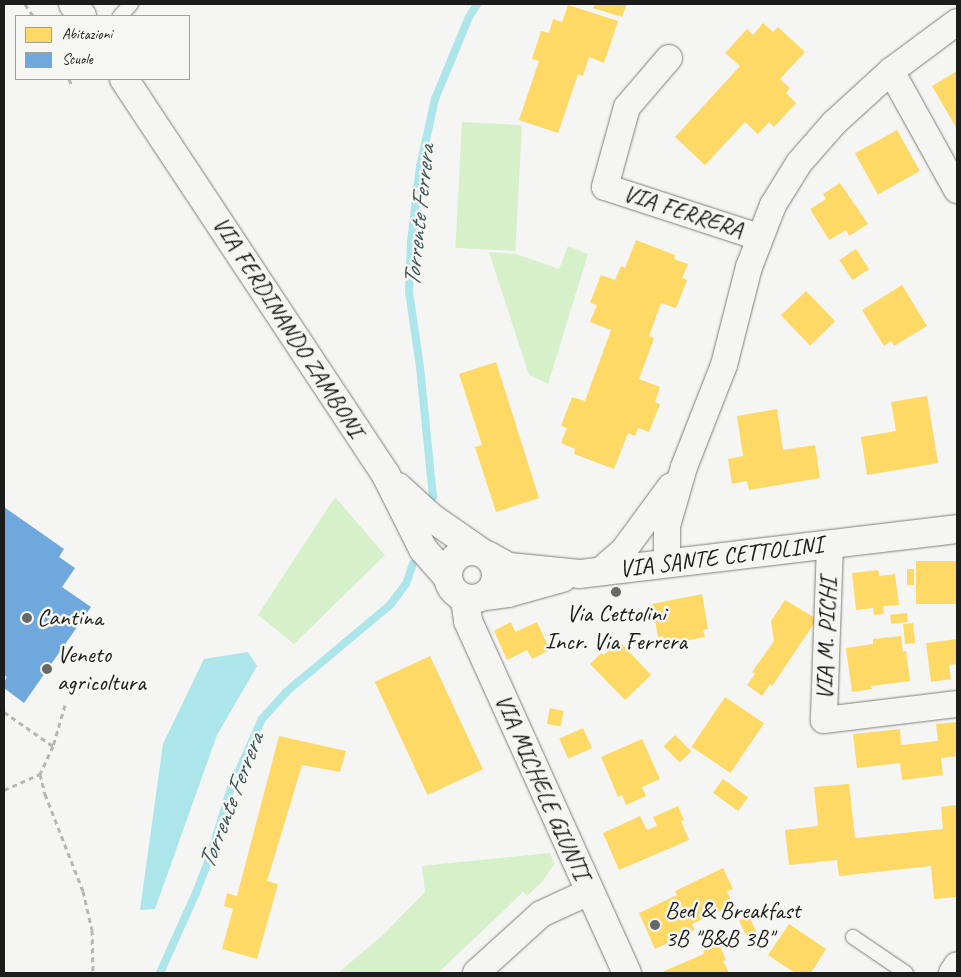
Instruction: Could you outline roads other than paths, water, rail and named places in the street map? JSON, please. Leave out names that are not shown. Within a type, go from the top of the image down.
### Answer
[{"type":"street","points":[[73,4],[81,15]]},
{"type":"street","name":"VIA FERRERA","points":[[667,564],[667,526],[684,467],[724,364],[759,237],[773,205],[799,163],[834,123],[891,71],[957,22]]},
{"type":"street","name":"VIA FERRERA","points":[[669,58],[627,107],[604,187],[759,237]]},
{"type":"street","points":[[891,71],[957,190]]},
{"type":"street","name":"VIA FERDINANDO ZAMBONI","points":[[125,80],[385,473],[423,549],[447,577],[453,590],[475,597]]},
{"type":"street","name":"VIA FERRERA","points":[[590,572],[624,550],[684,467]]},
{"type":"street","name":"VIA SANTE CETTOLINI","points":[[385,473],[432,518],[484,554],[509,567],[590,572],[957,529]]},
{"type":"street","name":"VIA M. PICHI","points":[[830,544],[824,720],[957,704]]},
{"type":"street","points":[[447,577],[454,558],[467,551],[484,554],[496,568],[495,584],[475,597]]},
{"type":"street","points":[[475,597],[508,593],[590,572]]},
{"type":"street","name":"VIA MICHELE GIUNTI","points":[[475,597],[468,621],[627,973]]},
{"type":"street","points":[[476,973],[541,914],[589,892]]},
{"type":"street","points":[[952,973],[957,965]]},
{"type":"lane","points":[[121,15],[131,4]]},
{"type":"lane","points":[[853,937],[906,973]]},
{"type":"water","points":[[248,652],[257,666],[217,735],[155,909],[140,910],[163,744],[204,659]]},
{"type":"waterway","name":"Torrente Ferrera","points":[[433,497],[420,367],[409,292],[411,242],[420,167],[435,99],[469,17],[477,4]]},
{"type":"waterway","name":"Torrente Ferrera","points":[[160,973],[196,893],[210,856],[231,788],[262,719],[286,692],[390,605],[406,584],[413,564]]},
{"type":"place","name":"Via Cettolini Incr. Via Ferrera","points":[[616,592]]},
{"type":"place","name":"Cantina","points":[[27,618]]},
{"type":"place","name":"Veneto agricoltura","points":[[47,669]]},
{"type":"place","name":"Bed & Breakfast 3B \"B&B 3B\"","points":[[655,925]]}]
